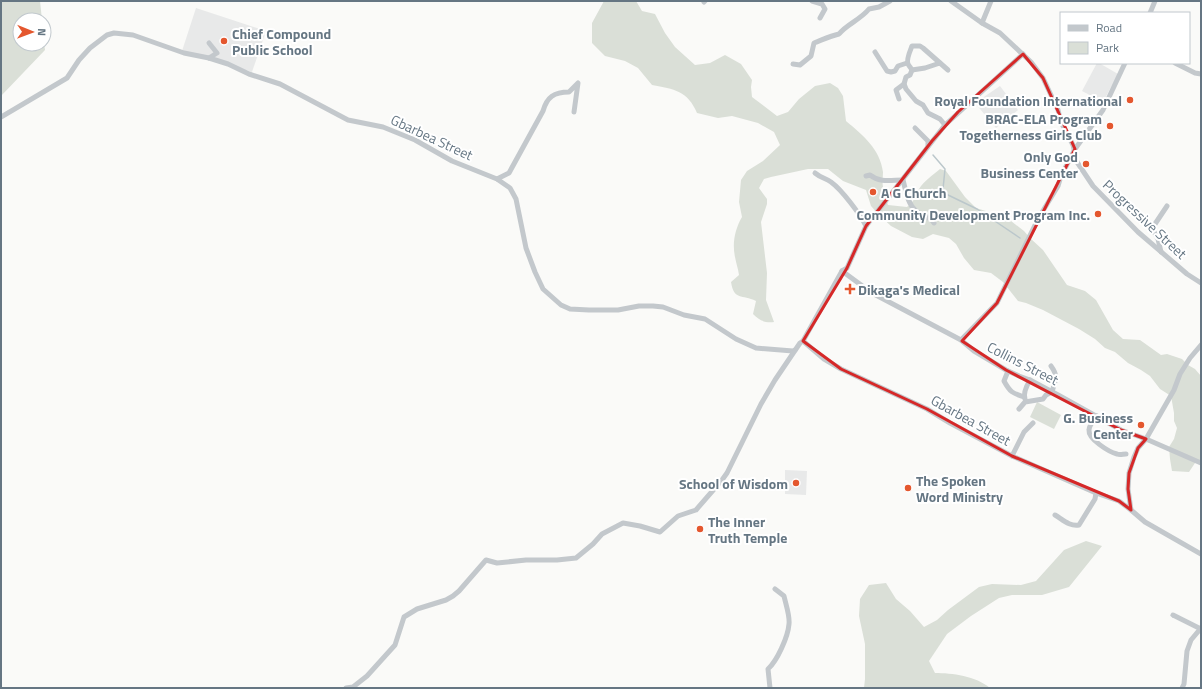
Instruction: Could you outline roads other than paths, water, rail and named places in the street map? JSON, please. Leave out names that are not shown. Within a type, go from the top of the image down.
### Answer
[{"type":"street","points":[[812,1],[822,4],[825,10],[820,18]]},
{"type":"street","points":[[793,64],[800,65],[811,56],[814,43],[829,38],[832,35],[839,34],[858,20],[869,9],[879,7],[890,1]]},
{"type":"street","name":"Progressive Street","points":[[951,1],[982,23],[1000,33],[1031,62],[1043,78],[1058,110],[1061,122],[1075,149],[1078,162],[1093,186],[1138,232],[1187,274],[1201,283]]},
{"type":"street","points":[[982,23],[991,1]]},
{"type":"street","points":[[1150,12],[1155,1]]},
{"type":"street","name":"Gbarbea Street","points":[[1,117],[67,78],[90,48],[107,35],[114,33],[133,34],[184,53],[208,58],[280,84],[348,120],[383,127],[415,140],[452,161],[497,179],[510,188],[516,199],[526,248],[534,272],[543,290],[561,305],[570,309],[589,310],[618,310],[639,306],[663,307],[684,315],[705,319],[736,339],[756,348],[794,351],[802,342],[824,359],[841,369],[927,409],[1012,456],[1096,493],[1119,501],[1145,522],[1201,554]]},
{"type":"street","points":[[208,58],[217,53],[209,43]]},
{"type":"street","points":[[912,70],[907,63],[912,46],[920,46],[948,70]]},
{"type":"street","points":[[875,52],[887,71],[895,71],[898,66],[907,63]]},
{"type":"street","points":[[346,688],[352,687],[367,676],[396,645],[404,617],[417,609],[446,600],[453,596],[486,560],[497,563],[576,558],[593,544],[602,534],[623,523],[660,532],[678,516],[696,510],[727,473],[775,380],[802,342],[842,271],[846,268],[866,226],[945,125],[1023,54]]},
{"type":"street","points":[[912,70],[925,68],[940,63]]},
{"type":"street","points":[[961,340],[997,303],[1038,219],[1058,186],[1061,176],[1075,149],[1103,110],[1125,64]]},
{"type":"street","points":[[1177,64],[1195,73],[1201,74]]},
{"type":"street","points":[[899,99],[896,90],[904,84],[906,78],[910,75],[912,70]]},
{"type":"street","points":[[497,179],[509,173],[543,111],[545,102],[559,92],[569,92],[578,83],[574,112]]},
{"type":"street","points":[[904,84],[916,102],[924,105],[928,113],[940,119],[945,125]]},
{"type":"street","points":[[915,128],[928,141],[928,147]]},
{"type":"street","points":[[815,173],[836,187],[854,207],[866,226]]},
{"type":"street","points":[[866,176],[870,175],[876,180],[903,180]]},
{"type":"street","points":[[903,180],[907,198],[916,211],[931,218],[934,223]]},
{"type":"street","points":[[1162,252],[1158,239],[1153,230],[1167,206]]},
{"type":"street","name":"Collins Street","points":[[842,271],[872,293],[961,340],[974,351],[1008,371],[1030,380],[1121,430],[1146,439],[1201,463]]},
{"type":"street","points":[[1131,510],[1128,489],[1129,473],[1138,448],[1146,439],[1174,390],[1180,374],[1190,358],[1201,345]]},
{"type":"street","points":[[1008,371],[1004,381],[1010,391],[1024,400],[1043,399],[1046,395],[1052,392],[1056,377],[1056,373],[1051,366]]},
{"type":"street","points":[[1019,409],[1024,400],[1027,384],[1030,380]]},
{"type":"street","points":[[1097,416],[1088,431],[1090,437],[1101,446],[1115,454],[1126,454]]},
{"type":"street","points":[[1012,456],[1024,432],[1033,423]]},
{"type":"street","points":[[1055,515],[1071,524],[1076,526],[1079,525],[1095,499],[1096,493]]},
{"type":"street","points":[[770,688],[768,669],[774,664],[784,641],[789,624],[784,596],[775,589]]},
{"type":"street","points":[[1173,615],[1201,628],[1191,640],[1187,651],[1184,684],[1182,688]]},
{"type":"waterway","points":[[933,155],[945,169],[943,189],[946,194],[977,209],[1020,238]]},
{"type":"place","name":"Chief Compound Public School","points":[[224,41]]},
{"type":"place","name":"Royal Foundation International","points":[[1130,100]]},
{"type":"place","name":"BRAC-ELA Program Togetherness Girls Club","points":[[1110,126]]},
{"type":"place","name":"Only God Business Center","points":[[1086,164]]},
{"type":"place","name":"A G Church","points":[[873,192]]},
{"type":"place","name":"Community Development Program Inc.","points":[[1098,214]]},
{"type":"place","name":"Dikaga's Medical","points":[[850,289]]},
{"type":"place","name":"G. Business Center","points":[[1141,425]]},
{"type":"place","name":"School of Wisdom","points":[[796,483]]},
{"type":"place","name":"The Spoken Word Ministry","points":[[908,488]]},
{"type":"place","name":"The Inner Truth Temple","points":[[700,529]]}]
